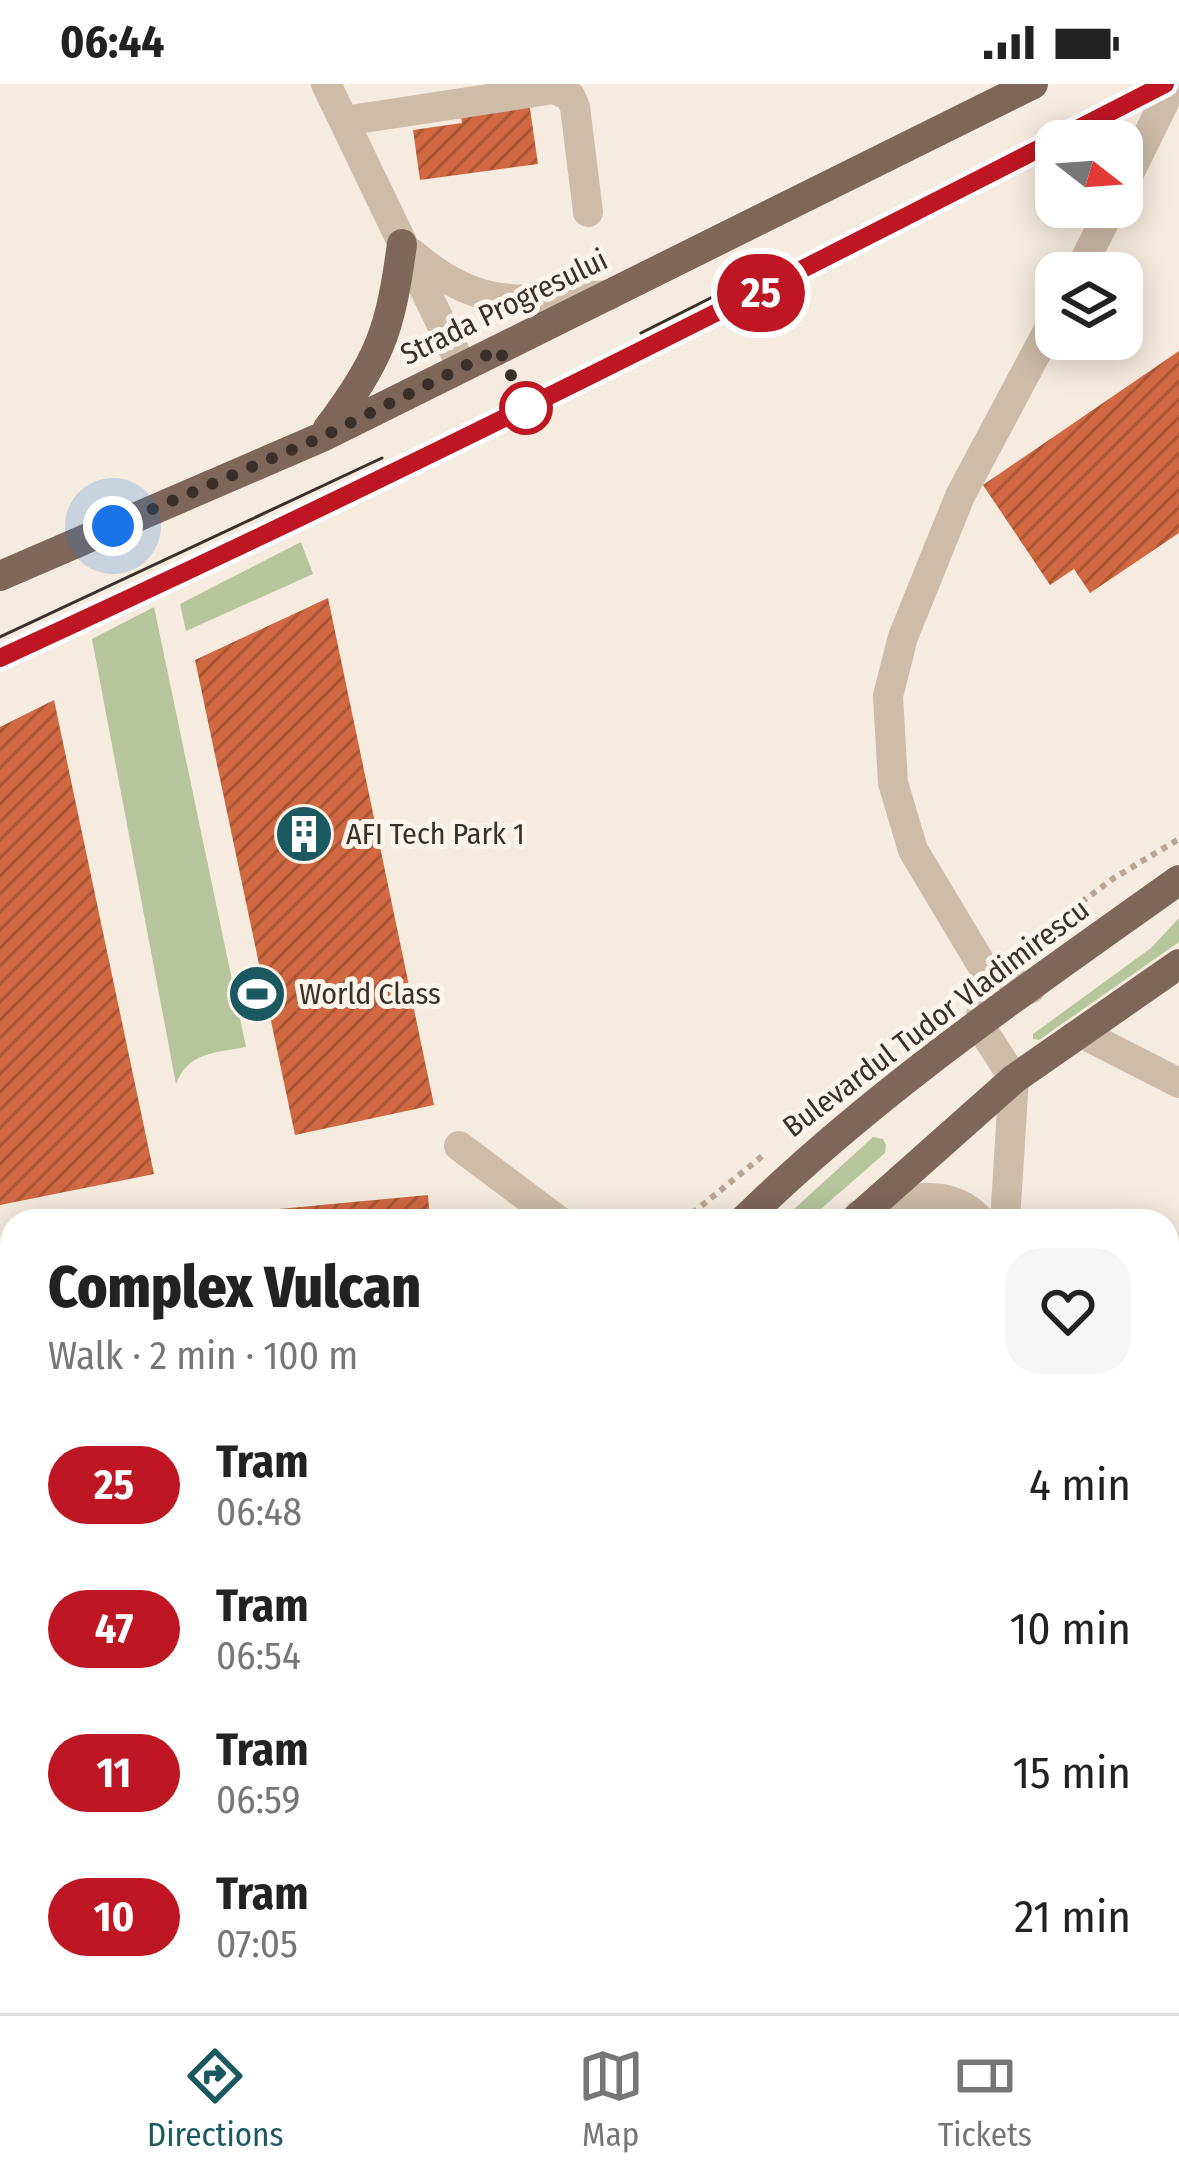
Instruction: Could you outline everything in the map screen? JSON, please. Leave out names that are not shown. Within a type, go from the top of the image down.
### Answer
[{"type":"main road","name":"Strada Progresului","points":[[0,576],[322,437],[1033,84]]},
{"type":"main road","points":[[322,437],[358,388],[387,335],[402,244]]},
{"type":"main road","name":"Bulevardul Tudor Vladimirescu","points":[[756,1209],[846,1127],[1179,880]]},
{"type":"main road","points":[[867,1209],[1014,1079],[1179,964]]},
{"type":"street","points":[[326,84],[462,368]]},
{"type":"street","points":[[1143,145],[1173,84]]},
{"type":"street","points":[[344,121],[554,89],[570,96],[575,107],[588,212]]},
{"type":"street","points":[[402,244],[440,278],[475,294],[517,299],[610,295]]},
{"type":"street","points":[[1005,1209],[1014,1079],[980,1026],[986,972],[913,850],[893,783],[888,696],[904,637],[960,496],[1035,355]]},
{"type":"street","points":[[986,972],[1030,989]]},
{"type":"street","points":[[1081,1034],[1179,1083]]},
{"type":"street","points":[[459,1146],[544,1209]]},
{"type":"street","points":[[877,1209],[926,1197],[958,1202],[966,1209]]},
{"type":"path","points":[[986,972],[1114,878],[1179,838]]},
{"type":"green space","points":[[301,542],[313,574],[186,631],[180,604]]},
{"type":"green space","points":[[154,607],[246,1047],[195,1060],[176,1084],[92,639]]},
{"type":"green space","points":[[1179,918],[1179,942],[1039,1040],[1033,1039],[1033,1034],[1151,948]]},
{"type":"green space","points":[[873,1137],[883,1139],[885,1153],[821,1209],[794,1209]]},
{"type":"building","points":[[529,102],[538,164],[420,180],[413,130],[462,123],[460,112]]},
{"type":"building","points":[[1179,351],[1179,533],[1090,593],[1074,569],[1050,585],[983,485]]},
{"type":"building","name":"AFI Tech Park 1","points":[[328,598],[434,1105],[295,1135],[195,660]]},
{"type":"building","points":[[54,700],[154,1174],[0,1205],[0,727]]},
{"type":"building","points":[[428,1195],[429,1209],[279,1209]]},
{"type":"tram line","name":"25","points":[[0,658],[241,547],[706,321],[1165,84]]},
{"type":"tram line","points":[[0,658],[586,378],[1166,84]]},
{"type":"tram line","points":[[641,333],[786,260]]},
{"type":"tram line","points":[[0,637],[382,458]]},
{"type":"place","name":"AFI Tech Park 1","points":[[304,834]]},
{"type":"place","name":"World Class","points":[[257,994]]},
{"type":"route","points":[[113,526],[322,437],[499,349],[526,408]]}]
